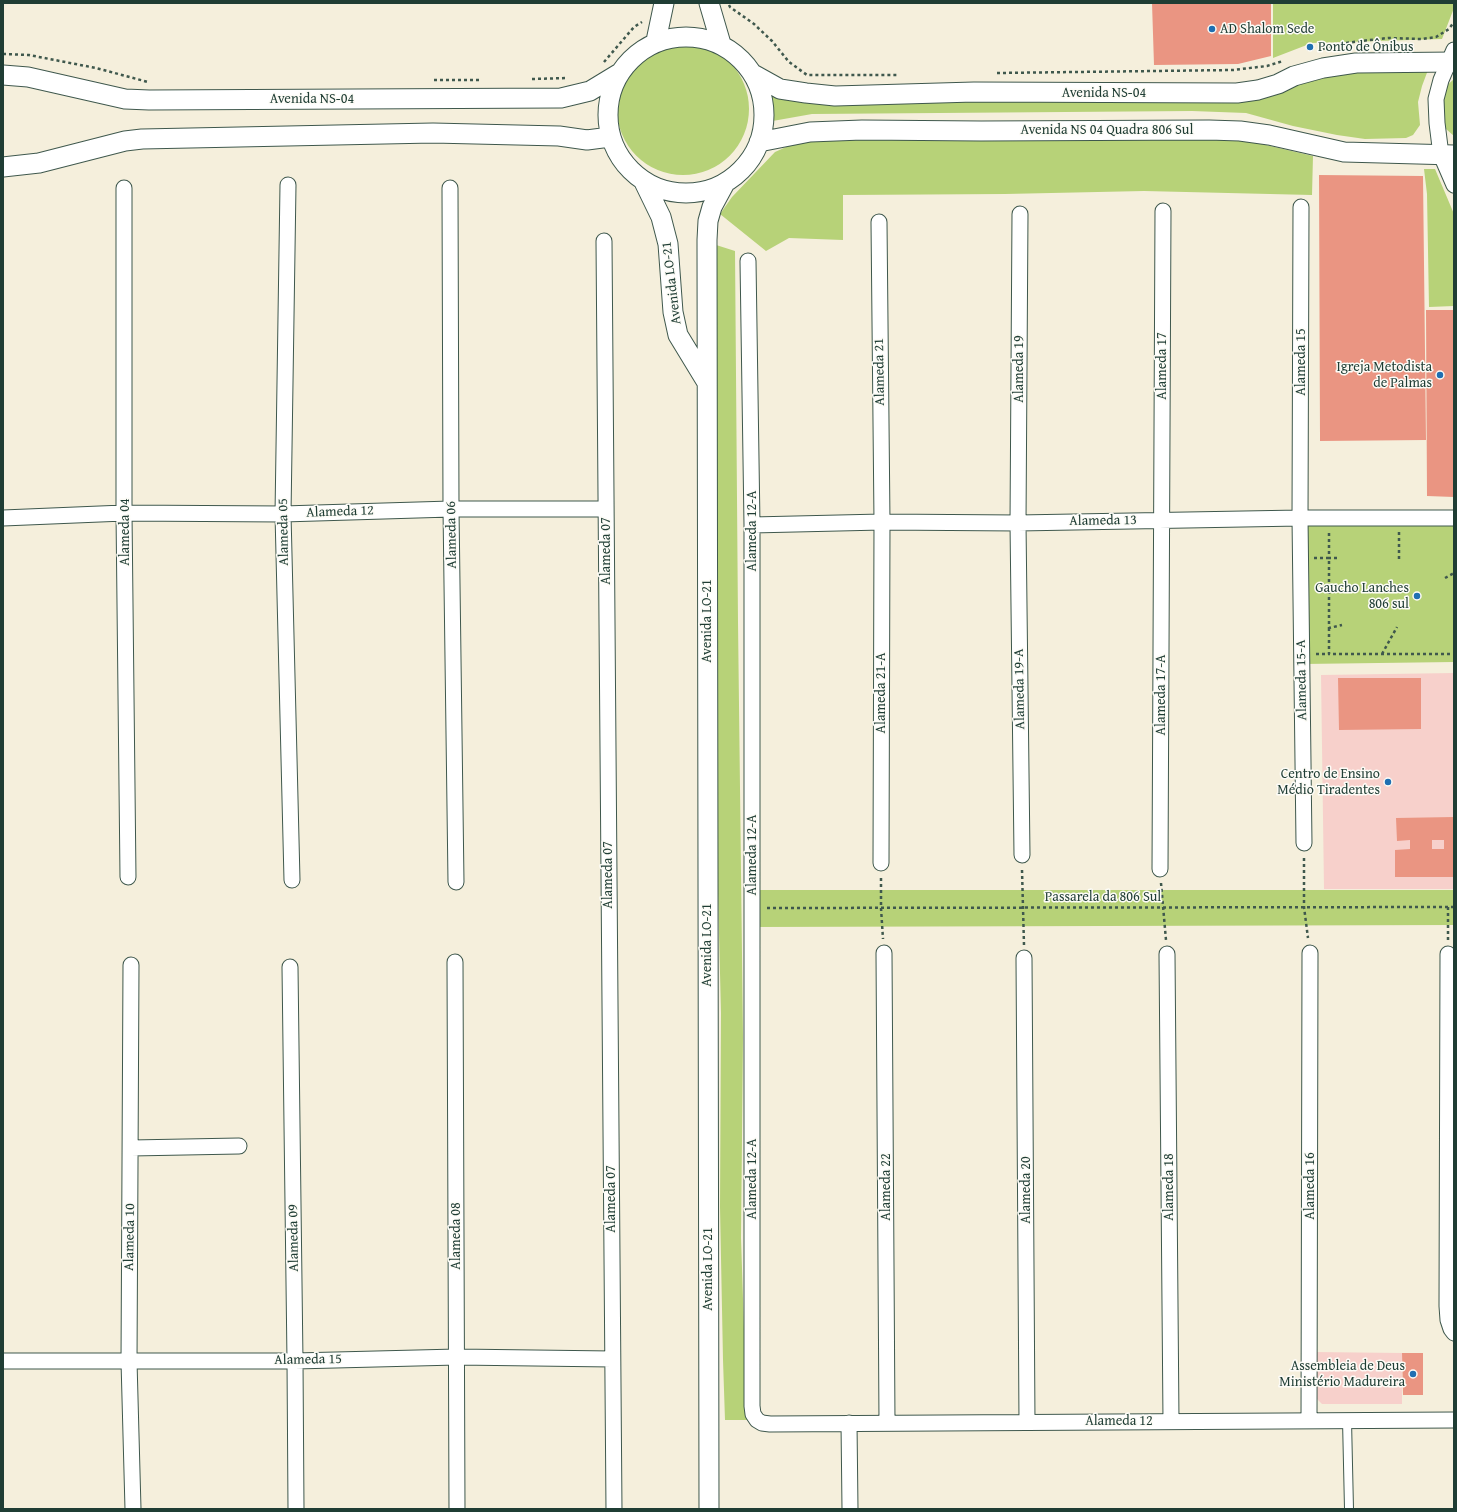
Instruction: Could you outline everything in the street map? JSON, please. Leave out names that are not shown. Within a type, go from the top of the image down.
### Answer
[{"type":"street","points":[[656,41],[664,3]]},
{"type":"street","points":[[709,3],[721,44]]},
{"type":"street","points":[[678,36],[700,37],[721,44],[739,57],[753,74],[762,96],[764,119],[759,142],[746,166],[725,183],[698,193],[670,192],[644,182],[623,163],[610,137],[607,105],[618,74],[634,54],[656,41],[678,36]]},
{"type":"street","points":[[1452,58],[1441,80],[1436,99],[1436,123],[1448,155],[1454,185]]},
{"type":"street","name":"Avenida NS-04","points":[[753,74],[780,89],[835,96],[974,92],[1237,93],[1258,90],[1278,84],[1294,76],[1323,68],[1356,63],[1452,58]]},
{"type":"street","name":"Avenida NS-04","points":[[3,75],[28,77],[125,98],[157,100],[561,98],[590,91],[618,74]]},
{"type":"street","name":"Avenida NS 04 Quadra 806 Sul","points":[[759,142],[810,132],[862,130],[1209,130],[1240,131],[1269,135],[1344,152],[1448,155]]},
{"type":"street","points":[[3,167],[39,163],[124,141],[142,139],[433,133],[559,136],[587,140],[610,137]]},
{"type":"street","name":"Avenida LO-21","points":[[644,182],[661,217],[668,244],[673,312],[678,335],[706,381]]},
{"type":"street","name":"Avenida LO-21","points":[[708,1509],[707,240],[708,221],[712,208],[725,183]]},
{"type":"street","name":"Alameda 05","points":[[288,185],[283,514],[292,880]]},
{"type":"street","name":"Alameda 04","points":[[124,188],[124,513],[128,877]]},
{"type":"street","name":"Alameda 06","points":[[450,188],[451,509],[456,882]]},
{"type":"street","name":"Alameda 15","points":[[1300,518],[1301,207]]},
{"type":"street","name":"Alameda 17","points":[[1162,520],[1163,211]]},
{"type":"street","name":"Alameda 19","points":[[1018,523],[1020,214]]},
{"type":"street","name":"Alameda 21","points":[[879,222],[882,522]]},
{"type":"street","name":"Alameda 07","points":[[604,241],[614,1509]]},
{"type":"street","name":"Alameda 12-A","points":[[748,261],[752,525],[752,1406],[753,1414],[757,1420],[762,1423],[784,1423]]},
{"type":"street","name":"Alameda 12","points":[[3,518],[124,513],[283,514],[451,509],[605,508]]},
{"type":"street","name":"Alameda 13","points":[[752,525],[882,522],[1018,523],[1300,518],[1454,518]]},
{"type":"street","name":"Alameda 15-A","points":[[1300,518],[1304,843]]},
{"type":"street","name":"Alameda 17-A","points":[[1160,869],[1162,520]]},
{"type":"street","name":"Alameda 21-A","points":[[881,863],[882,522]]},
{"type":"street","name":"Alameda 19-A","points":[[1018,523],[1022,855]]},
{"type":"street","name":"Alameda 22","points":[[884,953],[887,1422]]},
{"type":"street","name":"Alameda 16","points":[[1309,1420],[1310,953]]},
{"type":"street","name":"Alameda 18","points":[[1167,954],[1171,1421]]},
{"type":"street","points":[[1448,954],[1447,1306],[1448,1320],[1454,1333]]},
{"type":"street","name":"Alameda 20","points":[[1024,958],[1027,1422]]},
{"type":"street","name":"Alameda 08","points":[[455,962],[458,1509]]},
{"type":"street","name":"Alameda 10","points":[[131,965],[129,1361],[133,1509]]},
{"type":"street","name":"Alameda 09","points":[[290,967],[296,1509]]},
{"type":"street","points":[[131,1148],[239,1146]]},
{"type":"street","name":"Alameda 15","points":[[3,1361],[295,1361],[457,1357],[612,1359]]},
{"type":"street","name":"Alameda 12","points":[[784,1423],[1454,1420]]},
{"type":"street","points":[[849,1423],[850,1509]]},
{"type":"lane","points":[[1348,1420],[1348,1509]]},
{"type":"path","points":[[728,3],[730,7],[754,24],[772,41],[789,62],[807,75],[900,75]]},
{"type":"path","points":[[600,67],[634,27],[644,21]]},
{"type":"path","points":[[1318,51],[1338,44],[1353,42],[1388,38],[1422,39],[1436,37],[1449,29],[1454,22]]},
{"type":"path","points":[[3,54],[28,55],[96,68],[156,84]]},
{"type":"path","points":[[992,73],[1232,70],[1268,66],[1287,59]]},
{"type":"path","points":[[529,80],[572,77]]},
{"type":"path","points":[[434,80],[481,80]]},
{"type":"path","points":[[1329,558],[1329,654],[1454,654]]},
{"type":"path","points":[[1445,578],[1454,573]]},
{"type":"path","points":[[1329,628],[1342,625]]},
{"type":"path","points":[[1382,654],[1397,627]]},
{"type":"path","points":[[1304,843],[1304,907],[1310,953]]},
{"type":"path","points":[[1022,855],[1024,958]]},
{"type":"path","points":[[881,863],[881,908],[884,953]]},
{"type":"path","points":[[1160,869],[1167,954]]},
{"type":"path","points":[[1448,907],[1448,954]]},
{"type":"path","name":"Passarela da 806 Sul","points":[[752,908],[1454,907]]},
{"type":"shaded area","name":"Centro de Ensino Médio Tiradentes","points":[[1454,673],[1454,889],[1324,889],[1321,675]]},
{"type":"shaded area","points":[[1314,1352],[1402,1353],[1402,1404],[1322,1404],[1314,1396]]},
{"type":"green space","points":[[1273,3],[1454,3],[1454,8],[1442,39],[1312,43],[1273,58]]},
{"type":"green space","points":[[690,43],[702,45],[714,50],[730,62],[742,78],[747,90],[749,109],[747,128],[742,140],[730,156],[714,168],[702,173],[676,175],[664,173],[652,168],[636,156],[624,140],[619,128],[617,102],[619,90],[624,78],[636,62],[652,50],[664,45]]},
{"type":"green space","points":[[1428,70],[1418,102],[1420,125],[1413,135],[1406,138],[1365,139],[1293,126],[1246,113],[1192,111],[812,114],[767,122],[768,106],[766,89],[1288,85],[1354,71]]},
{"type":"green space","points":[[1454,79],[1454,136],[1446,129],[1440,118],[1443,89]]},
{"type":"green space","points":[[1227,138],[1249,141],[1313,156],[1312,195],[1144,191],[843,195],[843,240],[789,238],[766,251],[720,214],[732,197],[775,152],[795,143],[815,140]]},
{"type":"green space","points":[[1424,169],[1435,169],[1454,214],[1454,306],[1429,307],[1427,194]]},
{"type":"green space","points":[[713,244],[735,251],[743,1037],[741,1238],[747,1420],[725,1420],[723,1360],[720,1207],[721,1013],[718,893]]},
{"type":"green space","points":[[1302,519],[1454,520],[1454,662],[1303,664]]},
{"type":"green space","points":[[756,890],[1454,890],[1454,925],[756,927]]},
{"type":"building","name":"AD Shalom Sede","points":[[1152,3],[1271,3],[1271,56],[1238,64],[1154,65]]},
{"type":"building","points":[[1319,175],[1423,176],[1426,440],[1320,441]]},
{"type":"building","name":"Igreja Metodista de Palmas","points":[[1426,310],[1454,310],[1454,497],[1427,496]]},
{"type":"building","points":[[1338,678],[1421,678],[1421,729],[1339,730]]},
{"type":"building","points":[[1454,817],[1454,877],[1395,877],[1395,850],[1410,849],[1410,840],[1397,841],[1396,818]],"holes":[[[1432,840],[1444,840],[1444,849],[1432,849]]]},
{"type":"building","name":"Assembleia de Deus Ministério Madureira","points":[[1402,1353],[1423,1353],[1423,1395],[1403,1395]]},
{"type":"place","name":"AD Shalom Sede","points":[[1212,29]]},
{"type":"place","name":"Ponto de Ônibus","points":[[1310,47]]},
{"type":"place","name":"Igreja Metodista de Palmas","points":[[1440,375]]},
{"type":"place","name":"Gaucho Lanches 806 sul","points":[[1417,596]]},
{"type":"place","name":"Centro de Ensino Médio Tiradentes","points":[[1388,782]]},
{"type":"place","name":"Assembleia de Deus Ministério Madureira","points":[[1413,1374]]}]
